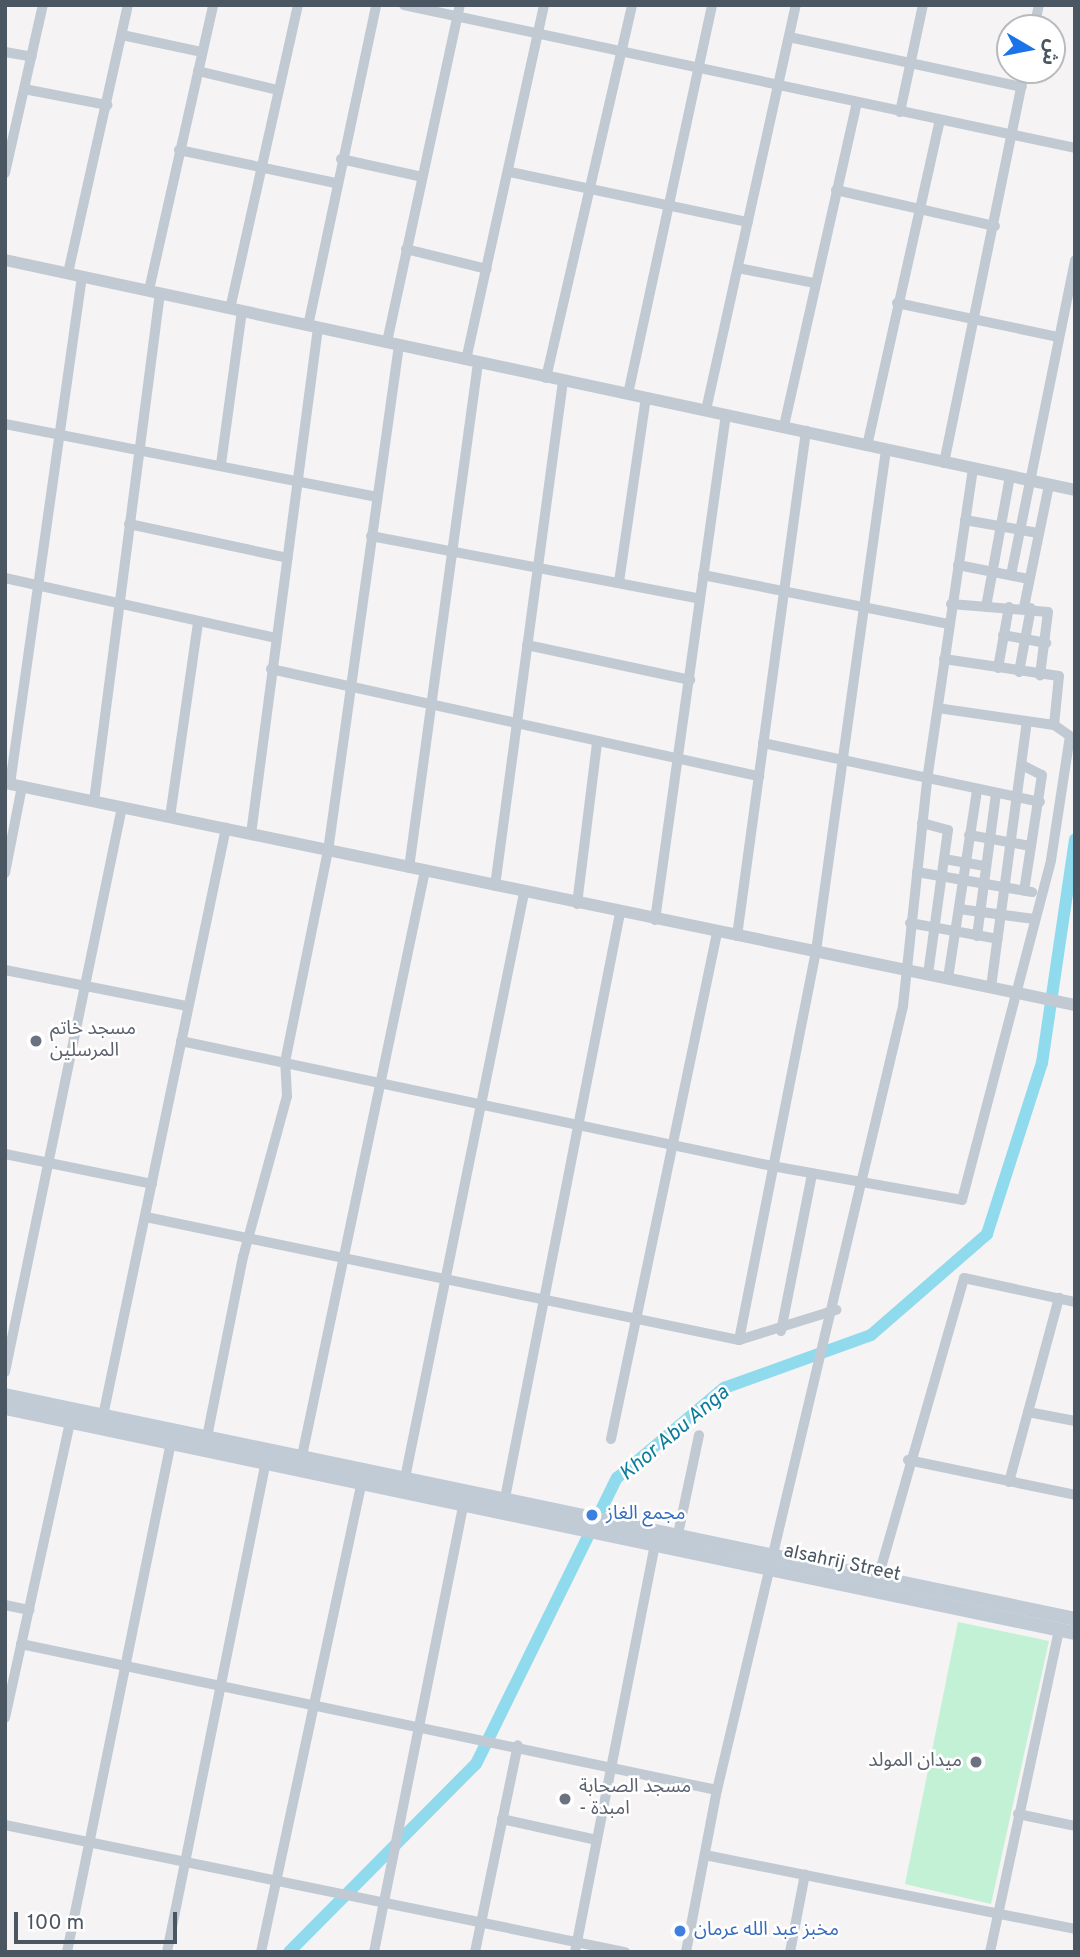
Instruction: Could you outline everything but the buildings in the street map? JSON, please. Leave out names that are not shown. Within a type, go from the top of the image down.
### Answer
[{"type":"main road","points":[[5,1395],[505,1498],[604,1525]]},
{"type":"main road","points":[[5,1408],[464,1503],[581,1520]]},
{"type":"main road","name":"alsahrij Street","points":[[604,1525],[678,1534],[771,1562],[1075,1633]]},
{"type":"main road","name":"alsahrij Street","points":[[604,1525],[655,1543],[878,1578],[1074,1618]]},
{"type":"street","points":[[5,173],[43,5]]},
{"type":"street","points":[[68,272],[128,5]]},
{"type":"street","points":[[94,801],[155,291],[179,150],[213,5]]},
{"type":"street","points":[[221,464],[236,310],[261,167],[298,5]]},
{"type":"street","points":[[251,834],[298,479],[313,327],[336,183],[376,5]]},
{"type":"street","points":[[404,5],[459,11],[536,35],[622,49],[857,103],[1075,148]]},
{"type":"street","points":[[409,868],[452,554],[472,361],[487,269],[544,5]]},
{"type":"street","points":[[546,377],[632,5]]},
{"type":"street","points":[[628,394],[712,5]]},
{"type":"street","points":[[706,410],[796,5]]},
{"type":"street","points":[[900,112],[913,62],[923,5]]},
{"type":"street","points":[[207,1437],[248,1237],[283,1114],[285,1062],[328,851],[371,536],[406,249],[459,11]]},
{"type":"street","points":[[122,35],[202,52]]},
{"type":"street","points":[[789,37],[1022,87]]},
{"type":"street","points":[[5,52],[32,57]]},
{"type":"street","points":[[198,71],[278,90]]},
{"type":"street","points":[[944,463],[976,320],[1023,84]]},
{"type":"street","points":[[24,89],[107,105]]},
{"type":"street","points":[[783,426],[857,103]]},
{"type":"street","points":[[867,446],[940,120]]},
{"type":"street","points":[[179,150],[336,183]]},
{"type":"street","points":[[341,159],[422,177]]},
{"type":"street","points":[[510,172],[592,187],[748,222]]},
{"type":"street","points":[[836,190],[995,226]]},
{"type":"street","points":[[406,249],[487,269]]},
{"type":"street","points":[[5,260],[1075,490]]},
{"type":"street","points":[[1011,575],[1028,480],[1058,337],[1071,291],[1075,260]]},
{"type":"street","points":[[738,268],[814,284]]},
{"type":"street","points":[[5,873],[13,784],[82,275]]},
{"type":"street","points":[[897,303],[1058,337]]},
{"type":"street","points":[[495,886],[535,572],[564,381]]},
{"type":"street","points":[[619,582],[646,397]]},
{"type":"street","points":[[655,920],[680,759],[726,414]]},
{"type":"street","points":[[5,424],[298,479],[376,497]]},
{"type":"street","points":[[737,936],[782,590],[806,431]]},
{"type":"street","points":[[739,1340],[816,951],[886,450]]},
{"type":"street","points":[[686,1952],[717,1790],[865,1184],[905,969],[927,780],[973,469]]},
{"type":"street","points":[[986,607],[1010,476]]},
{"type":"street","points":[[1018,672],[1025,638],[1030,579],[1049,485]]},
{"type":"street","points":[[965,520],[1038,533]]},
{"type":"street","points":[[129,524],[287,558]]},
{"type":"street","points":[[371,536],[535,572],[619,582],[700,599]]},
{"type":"street","points":[[958,565],[1030,579]]},
{"type":"street","points":[[704,575],[949,624]]},
{"type":"street","points":[[5,578],[275,638]]},
{"type":"street","points":[[951,604],[1028,608],[1050,615],[1040,676]]},
{"type":"street","points":[[998,668],[1009,607]]},
{"type":"street","points":[[170,817],[198,623]]},
{"type":"street","points":[[1003,635],[1046,643]]},
{"type":"street","points":[[527,645],[690,680]]},
{"type":"street","points":[[944,659],[1040,676],[1059,676],[1054,725]]},
{"type":"street","points":[[271,669],[516,727],[758,776]]},
{"type":"street","points":[[181,1041],[772,1166],[962,1200],[1070,780],[1070,736],[1054,725],[938,708]]},
{"type":"street","points":[[991,987],[1004,887],[1013,842],[1027,721]]},
{"type":"street","points":[[577,904],[597,743]]},
{"type":"street","points":[[764,743],[927,780],[1040,802]]},
{"type":"street","points":[[1022,765],[1042,772],[1040,802],[1024,891]]},
{"type":"street","points":[[13,784],[524,893],[1075,1005]]},
{"type":"street","points":[[948,978],[977,790]]},
{"type":"street","points":[[977,936],[996,793]]},
{"type":"street","points":[[5,1372],[122,807]]},
{"type":"street","points":[[922,823],[947,827],[928,974]]},
{"type":"street","points":[[103,1416],[226,828]]},
{"type":"street","points":[[1035,832],[1055,836]]},
{"type":"street","points":[[947,841],[989,838],[1031,846]]},
{"type":"street","points":[[944,859],[985,866]]},
{"type":"street","points":[[302,1457],[425,871]]},
{"type":"street","points":[[916,872],[1041,893]]},
{"type":"street","points":[[405,1478],[477,1104],[524,893]]},
{"type":"street","points":[[959,909],[1034,919]]},
{"type":"street","points":[[505,1498],[541,1301],[620,912]]},
{"type":"street","points":[[910,923],[998,939]]},
{"type":"street","points":[[611,1439],[675,1145],[717,933]]},
{"type":"street","points":[[5,970],[187,1006]]},
{"type":"street","points":[[5,1154],[152,1184]]},
{"type":"street","points":[[781,1331],[812,1174]]},
{"type":"street","points":[[146,1217],[637,1322],[739,1340],[781,1331],[835,1310]]},
{"type":"street","points":[[878,1578],[908,1461],[964,1278],[1075,1301]]},
{"type":"street","points":[[1009,1482],[1059,1298]]},
{"type":"street","points":[[1028,1412],[1075,1421]]},
{"type":"street","points":[[5,1718],[70,1422]]},
{"type":"street","points":[[678,1534],[699,1434]]},
{"type":"street","points":[[67,1952],[87,1841],[171,1442]]},
{"type":"street","points":[[908,1461],[1075,1495]]},
{"type":"street","points":[[167,1952],[219,1684],[267,1463]]},
{"type":"street","points":[[261,1952],[318,1703],[362,1482]]},
{"type":"street","points":[[374,1952],[422,1726],[464,1503]]},
{"type":"street","points":[[576,1947],[655,1543]]},
{"type":"street","points":[[5,1605],[29,1610]]},
{"type":"street","points":[[990,1952],[1059,1629]]},
{"type":"street","points":[[21,1644],[318,1703],[717,1790]]},
{"type":"street","points":[[475,1952],[518,1745]]},
{"type":"street","points":[[1018,1814],[1075,1826]]},
{"type":"street","points":[[502,1819],[597,1840]]},
{"type":"street","points":[[5,1825],[384,1898],[481,1920],[576,1947],[625,1952]]},
{"type":"street","points":[[705,1855],[1075,1929]]},
{"type":"street","points":[[790,1952],[805,1874]]},
{"type":"green space","name":"ميدان المولد","points":[[958,1622],[1049,1641],[991,1904],[905,1884]]},
{"type":"waterway","name":"Khor Abu Anga","points":[[289,1952],[476,1764],[617,1478],[724,1388],[871,1335],[987,1234],[1042,1063],[1075,839]]},
{"type":"place","name":"مسجد خاتم المرسلين","points":[[36,1041]]},
{"type":"place","name":"مجمع الغاز","points":[[592,1515]]},
{"type":"place","name":"ميدان المولد","points":[[976,1762]]},
{"type":"place","name":"مسجد الصحابة - امبدة","points":[[565,1799]]},
{"type":"place","name":"مخبز عبد الله عرمان","points":[[680,1931]]}]
